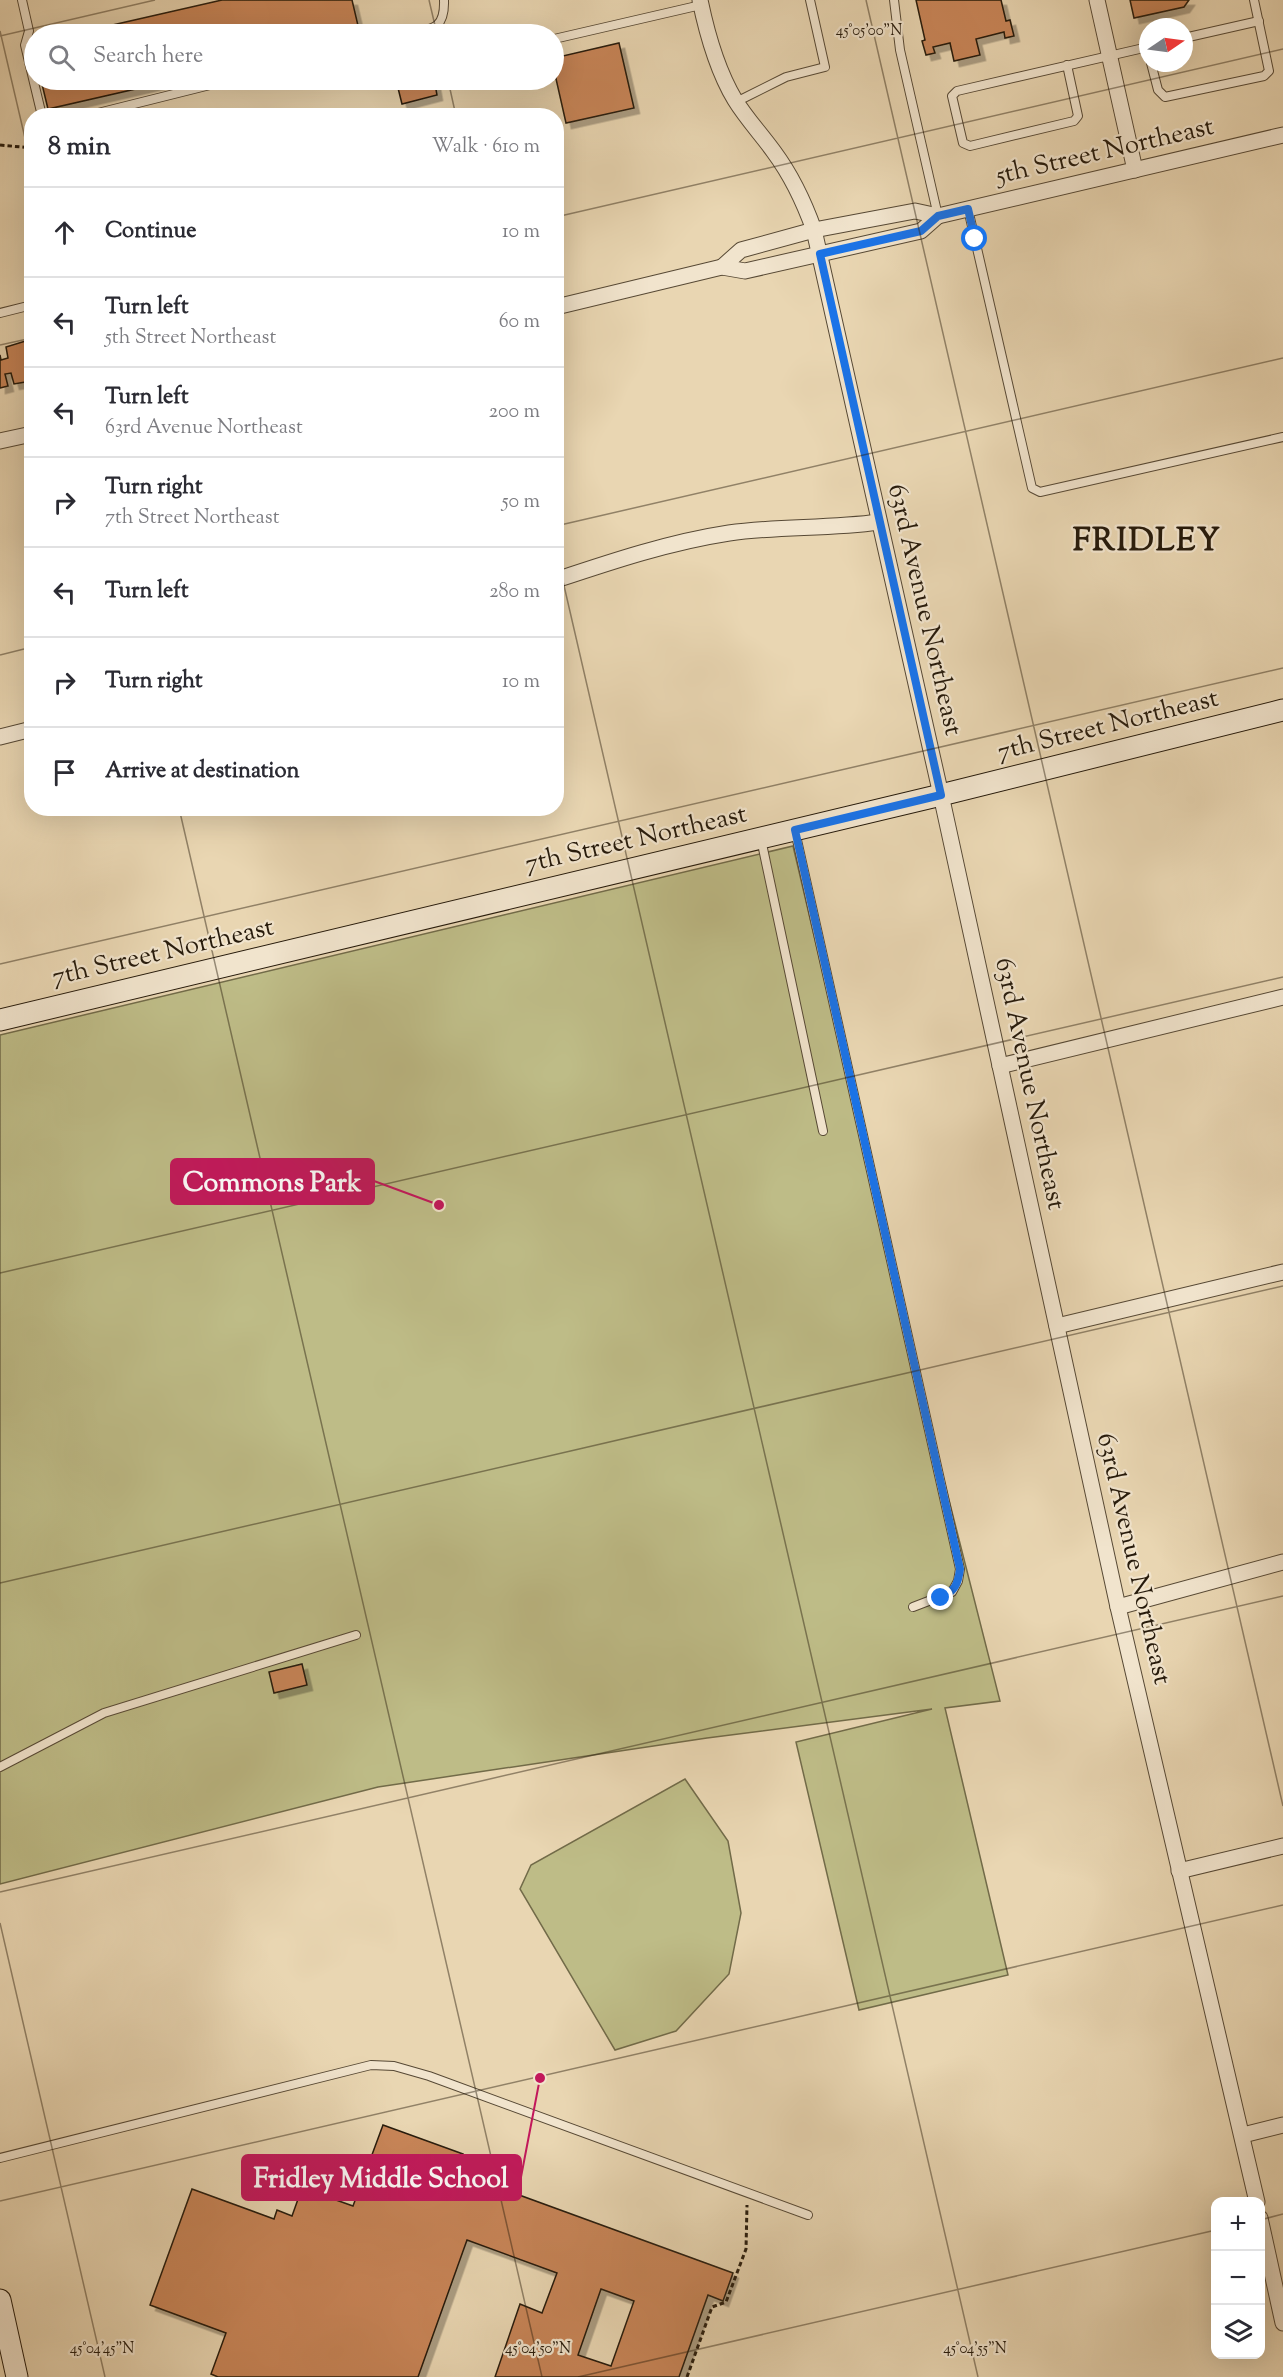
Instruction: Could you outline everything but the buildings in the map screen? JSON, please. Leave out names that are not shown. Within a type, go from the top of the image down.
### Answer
[{"type":"street","points":[[1097,0],[1135,170]]},
{"type":"street","name":"63rd Avenue Northeast","points":[[700,3],[724,80],[736,102],[782,164],[794,184],[814,230],[941,795],[1118,1607],[1256,2197]]},
{"type":"street","name":"5th Street Northeast","points":[[722,267],[741,249],[814,230],[915,211],[938,216],[1283,135]]},
{"type":"street","name":"5th Street Northeast","points":[[564,305],[722,267],[745,271],[921,231],[938,216]]},
{"type":"street","points":[[0,441],[24,436]]},
{"type":"street","points":[[564,577],[628,556],[730,533],[846,527],[879,522]]},
{"type":"street","name":"7th Street Northeast","points":[[0,1020],[941,795],[1283,710]]},
{"type":"street","points":[[0,737],[24,731]]},
{"type":"street","points":[[1000,1066],[1283,997]]},
{"type":"street","points":[[1057,1326],[1283,1272]]},
{"type":"street","points":[[1118,1607],[1283,1562]]},
{"type":"street","points":[[1179,1871],[1283,1846]]},
{"type":"street","points":[[1243,2134],[1283,2125]]},
{"type":"street","points":[[1265,2241],[1283,2322]]},
{"type":"street","points":[[0,2300],[16,2377]]},
{"type":"lane","points":[[22,0],[28,24]]},
{"type":"lane","points":[[439,24],[444,12],[444,0]]},
{"type":"lane","points":[[736,102],[786,77],[825,67],[810,0]]},
{"type":"lane","points":[[894,0],[900,50],[938,216]]},
{"type":"lane","points":[[1153,72],[1158,90],[1165,97],[1264,76],[1269,71],[1254,0]]},
{"type":"lane","points":[[564,37],[700,3]]},
{"type":"lane","points":[[1193,36],[1259,21]]},
{"type":"lane","points":[[1067,65],[1078,116],[1074,121],[970,146],[963,143],[952,96],[957,91],[1109,55],[1139,49]]},
{"type":"lane","points":[[36,90],[40,108]]},
{"type":"lane","points":[[118,108],[190,90]]},
{"type":"lane","points":[[968,209],[1029,477],[1035,491],[1040,492],[1283,436]]},
{"type":"lane","points":[[0,313],[24,307]]},
{"type":"lane","points":[[795,830],[960,1569],[958,1581],[952,1592],[913,1607]]},
{"type":"lane","points":[[761,838],[823,1131]]},
{"type":"lane","points":[[0,1767],[104,1713],[146,1698],[356,1635]]},
{"type":"lane","points":[[0,2158],[371,2065],[394,2066],[429,2076],[808,2215]]},
{"type":"path","points":[[0,145],[24,147]]},
{"type":"path","points":[[687,2377],[712,2307],[726,2302],[746,2249],[747,2192]]},
{"type":"shaded area","points":[[793,846],[917,1374],[1000,1701],[945,1708],[1008,1975],[859,2010],[796,1742],[932,1709],[707,1738],[378,1787],[0,1884],[0,1035]]},
{"type":"shaded area","points":[[685,1779],[728,1841],[741,1913],[729,1974],[676,2031],[615,2050],[520,1889],[531,1865]]},
{"type":"place","name":"Commons Park","points":[[439,1205]]},
{"type":"place","name":"Fridley Middle School","points":[[540,2078]]},
{"type":"district","name":"FRIDLEY","points":[[1147,542]]},
{"type":"route","points":[[941,1598],[952,1592],[958,1581],[960,1569],[795,830],[941,795],[820,254],[921,231],[938,216],[968,209],[975,239]]}]
